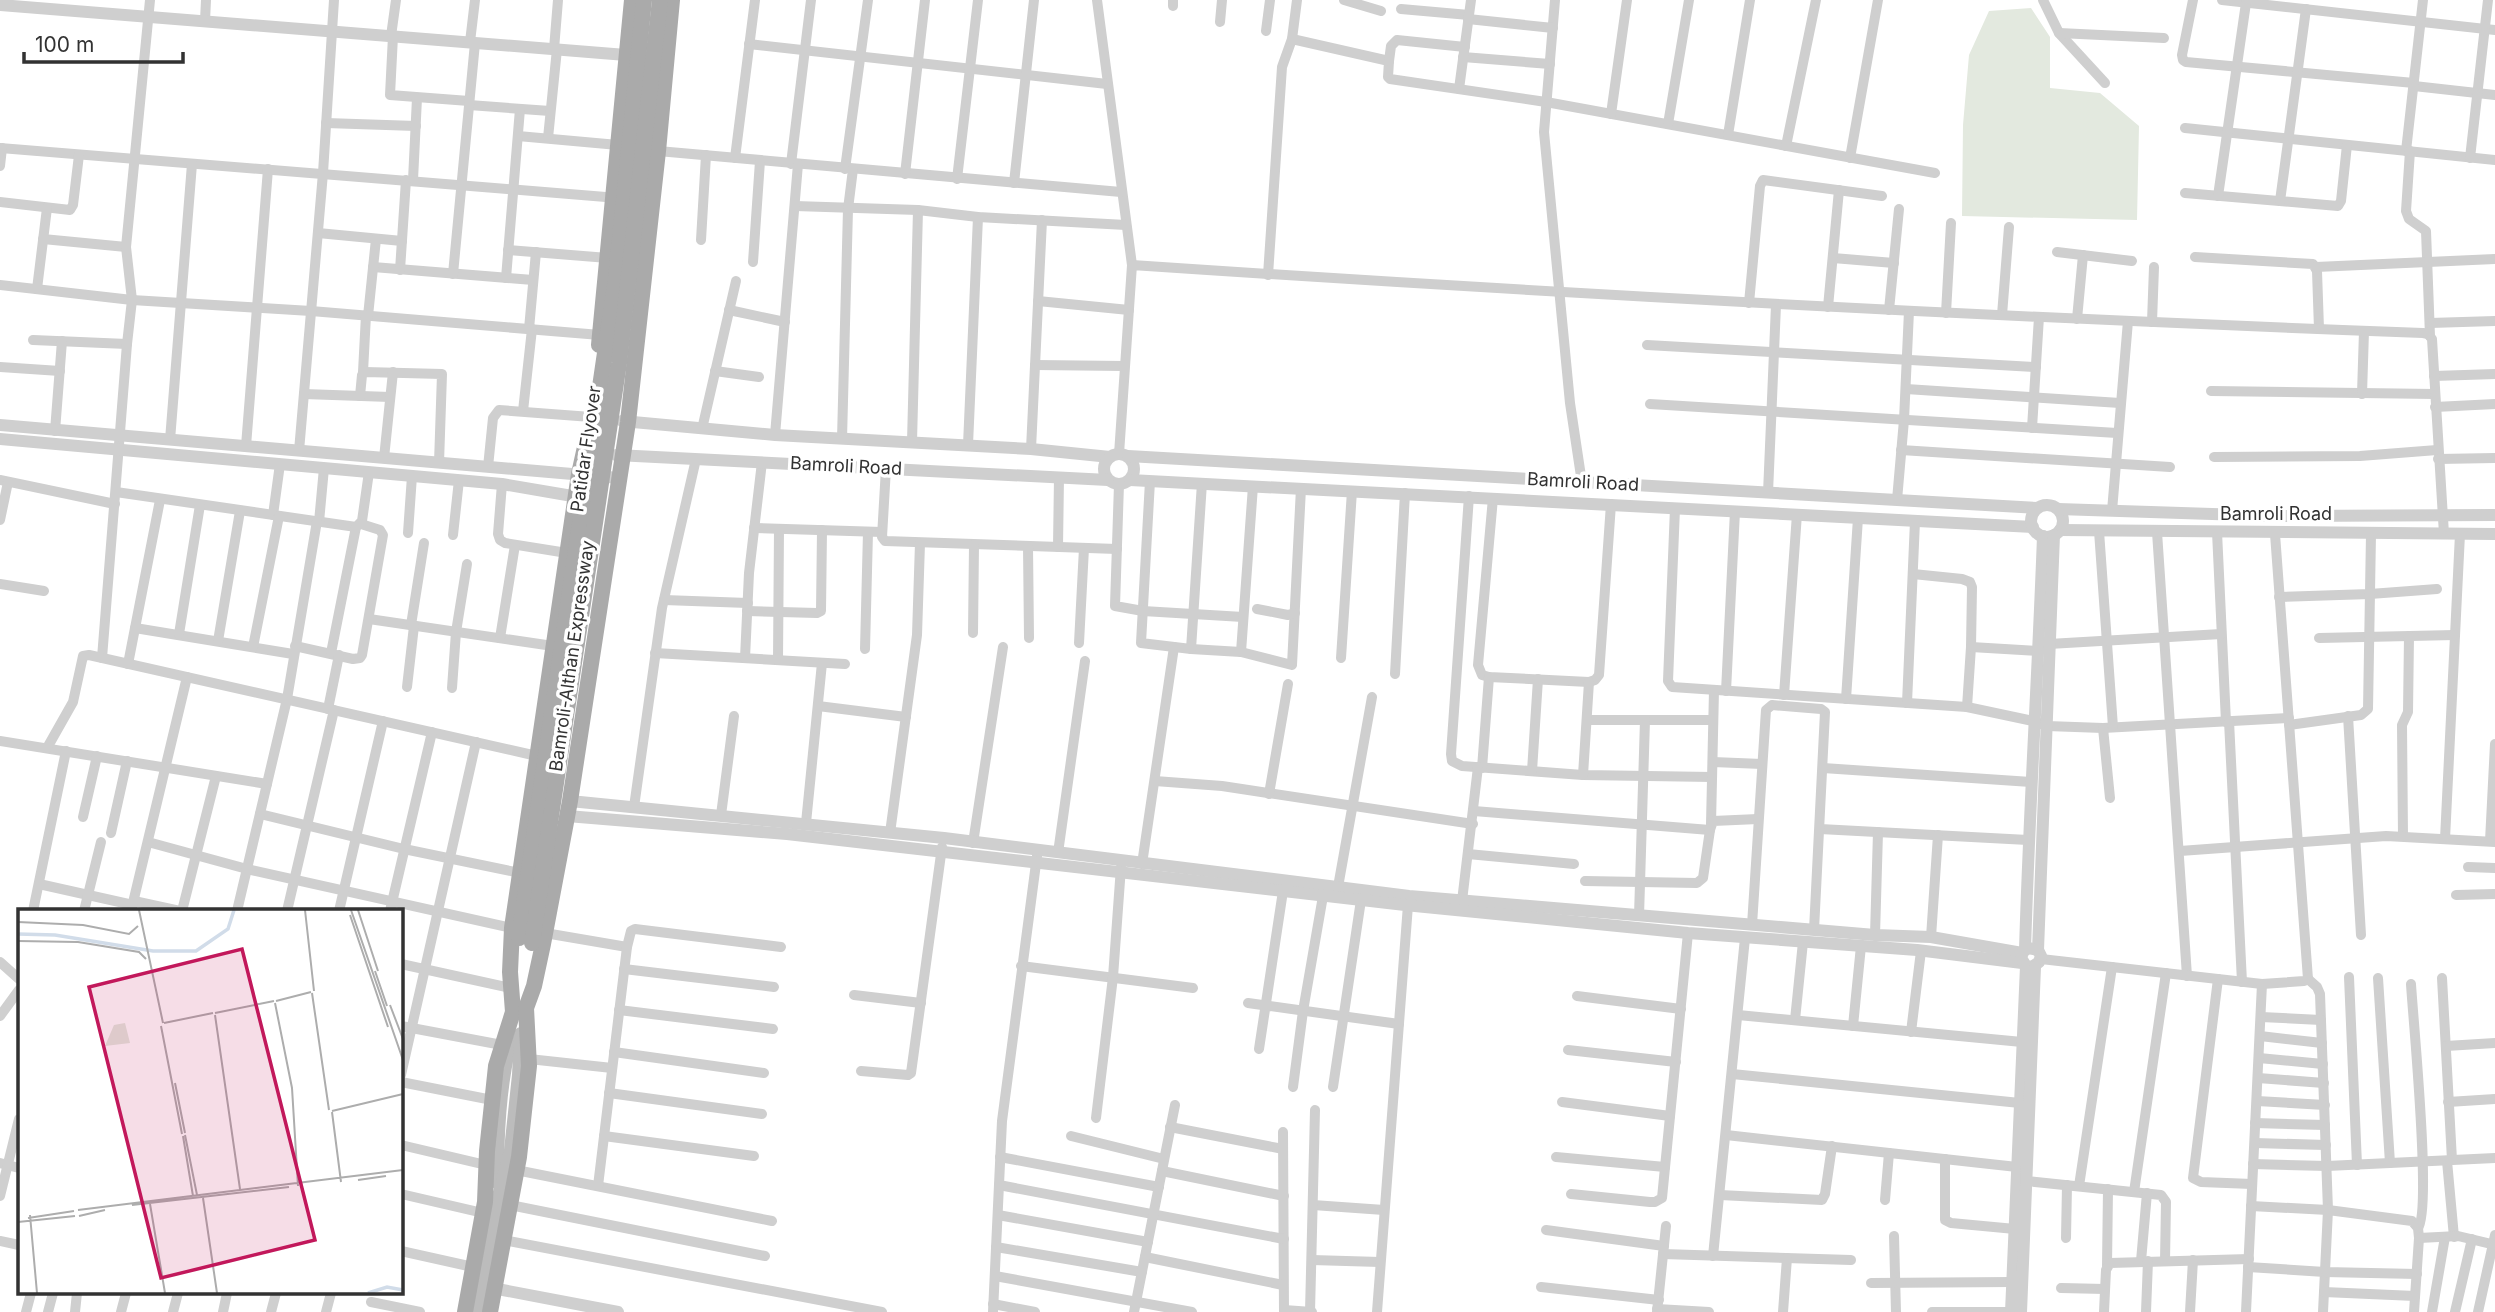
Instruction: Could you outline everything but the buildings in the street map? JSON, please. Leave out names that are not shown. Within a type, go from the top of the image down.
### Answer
[{"type":"main road","name":"Bamroli-Althan Expressway","points":[[527,935],[520,873],[579,474],[591,416],[632,0]]},
{"type":"main road","name":"Patidar Flyover","points":[[519,1010],[534,986],[527,935],[616,278],[644,0]]},
{"type":"main road","name":"Patidar Flyover","points":[[519,1010],[511,980],[527,935],[619,363],[660,0]]},
{"type":"main road","name":"Bamroli-Althan Expressway","points":[[527,935],[569,808],[628,422],[659,150],[672,0]]},
{"type":"main road","points":[[465,1312],[482,1287],[503,1240],[486,1165],[496,1066],[502,1045],[519,1010]]},
{"type":"main road","points":[[490,1312],[473,1267],[497,1207],[516,1170],[529,1059],[519,1010]]},
{"type":"main road","points":[[478,1312],[497,1207],[511,1150],[522,1023],[519,1010]]},
{"type":"street","points":[[102,658],[132,300],[126,247],[150,0]]},
{"type":"street","points":[[205,21],[206,0]]},
{"type":"street","points":[[299,451],[323,173],[334,0]]},
{"type":"street","points":[[396,0],[389,93],[392,96],[550,111]]},
{"type":"street","points":[[453,274],[469,103],[475,0]]},
{"type":"street","points":[[548,138],[558,0]]},
{"type":"street","points":[[735,158],[755,0]]},
{"type":"street","points":[[775,435],[795,206],[795,164],[811,0]]},
{"type":"street","points":[[842,439],[849,169],[868,0]]},
{"type":"street","points":[[905,174],[925,0]]},
{"type":"street","points":[[957,178],[978,0]]},
{"type":"street","points":[[1014,183],[1034,0]]},
{"type":"street","points":[[1097,0],[1132,265],[1119,456],[1104,470],[1119,481]]},
{"type":"street","points":[[1220,22],[1222,0]]},
{"type":"street","points":[[1266,30],[1270,0]]},
{"type":"street","points":[[1268,275],[1282,67],[1292,39],[1297,0]]},
{"type":"street","points":[[1344,0],[1381,11]]},
{"type":"street","points":[[1459,89],[1471,0]]},
{"type":"street","points":[[1555,0],[1544,132],[1558,294],[1582,483]]},
{"type":"street","points":[[1611,114],[1627,0]]},
{"type":"street","points":[[1668,124],[1689,0]]},
{"type":"street","points":[[1728,135],[1750,0]]},
{"type":"street","points":[[1786,146],[1816,0]]},
{"type":"street","points":[[1850,158],[1878,0]]},
{"type":"street","points":[[2043,0],[2059,33],[2105,83]]},
{"type":"street","points":[[2193,0],[2183,60],[2192,64],[2495,94]]},
{"type":"street","points":[[2222,0],[2300,5],[2490,29]]},
{"type":"street","points":[[2423,0],[2408,151],[2406,211],[2409,219],[2426,231],[2430,336],[2444,534]]},
{"type":"street","points":[[2470,158],[2490,29],[2488,0]]},
{"type":"street","points":[[2218,196],[2237,67],[2242,2]]},
{"type":"street","points":[[0,5],[62,5],[148,16],[626,55]]},
{"type":"street","points":[[2280,201],[2298,73],[2300,5]]},
{"type":"street","points":[[1401,9],[1553,28]]},
{"type":"street","points":[[2059,33],[2164,38]]},
{"type":"street","points":[[1292,39],[1389,61]]},
{"type":"street","points":[[1550,64],[1397,40],[1391,46],[1388,77],[1546,102],[1935,173]]},
{"type":"street","points":[[749,44],[1107,85]]},
{"type":"street","points":[[400,270],[417,98]]},
{"type":"street","points":[[506,278],[520,109]]},
{"type":"street","points":[[326,123],[416,126]]},
{"type":"street","points":[[2186,128],[2495,160]]},
{"type":"street","points":[[518,136],[618,145]]},
{"type":"street","points":[[2185,193],[2338,206],[2341,201],[2347,145]]},
{"type":"street","points":[[0,166],[1,148],[653,202]]},
{"type":"street","points":[[659,150],[1121,192]]},
{"type":"street","points":[[0,202],[67,211],[72,208],[79,155]]},
{"type":"street","points":[[701,240],[706,155]]},
{"type":"street","points":[[753,262],[760,161]]},
{"type":"street","points":[[170,440],[191,164]]},
{"type":"street","points":[[246,446],[268,169]]},
{"type":"street","points":[[1749,303],[1761,182],[1766,179],[1882,196]]},
{"type":"street","points":[[1828,307],[1839,190]]},
{"type":"street","points":[[795,206],[918,210],[978,217],[1126,225]]},
{"type":"street","points":[[37,289],[47,208]]},
{"type":"street","points":[[1889,310],[1899,209]]},
{"type":"street","points":[[912,442],[918,210]]},
{"type":"street","points":[[968,445],[978,217]]},
{"type":"street","points":[[1031,449],[1042,220]]},
{"type":"street","points":[[1946,313],[1951,223]]},
{"type":"street","points":[[2001,316],[2009,227]]},
{"type":"street","points":[[318,233],[402,241]]},
{"type":"street","points":[[43,239],[126,247]]},
{"type":"street","points":[[360,397],[376,239]]},
{"type":"street","points":[[508,250],[608,258]]},
{"type":"street","points":[[523,411],[536,252]]},
{"type":"street","points":[[2057,252],[2132,261]]},
{"type":"street","points":[[2077,319],[2083,255]]},
{"type":"street","points":[[2195,257],[2308,263],[2316,267],[2495,259]]},
{"type":"street","points":[[1833,258],[1894,263]]},
{"type":"street","points":[[1132,265],[1558,294],[2423,333],[2430,336]]},
{"type":"street","points":[[373,267],[533,280]]},
{"type":"street","points":[[2152,322],[2154,267]]},
{"type":"street","points":[[2316,267],[2319,329]]},
{"type":"street","points":[[702,429],[736,281]]},
{"type":"street","points":[[0,285],[132,300],[311,311],[600,335]]},
{"type":"street","points":[[1038,302],[1129,310]]},
{"type":"street","points":[[1768,493],[1776,305]]},
{"type":"street","points":[[729,310],[785,322]]},
{"type":"street","points":[[1897,500],[1908,360],[1909,311]]},
{"type":"street","points":[[2032,428],[2039,317]]},
{"type":"street","points":[[2112,510],[2128,321]]},
{"type":"street","points":[[2430,323],[2495,321]]},
{"type":"street","points":[[2362,394],[2364,331]]},
{"type":"street","points":[[33,340],[127,344]]},
{"type":"street","points":[[55,430],[62,341]]},
{"type":"street","points":[[1647,345],[2036,367]]},
{"type":"street","points":[[1035,365],[1124,366]]},
{"type":"street","points":[[0,367],[60,372]]},
{"type":"street","points":[[715,371],[759,377]]},
{"type":"street","points":[[363,372],[442,374],[439,463]]},
{"type":"street","points":[[384,458],[393,372]]},
{"type":"street","points":[[2434,376],[2495,374]]},
{"type":"street","points":[[1906,389],[2120,403]]},
{"type":"street","points":[[2211,391],[2435,394]]},
{"type":"street","points":[[304,394],[390,397]]},
{"type":"street","points":[[1650,404],[2117,433]]},
{"type":"street","points":[[2435,407],[2495,404]]},
{"type":"street","points":[[488,467],[494,415],[502,410],[591,416]]},
{"type":"street","name":"Bamroli Road","points":[[591,416],[628,422],[775,435],[2037,508],[2047,505],[2058,509],[2274,516],[2443,513],[2495,515]]},
{"type":"street","points":[[0,425],[619,478]]},
{"type":"street","points":[[0,439],[502,484],[576,496],[614,509]]},
{"type":"street","points":[[1901,450],[2170,467]]},
{"type":"street","name":"Bamroli Road","points":[[584,451],[622,456],[1797,514],[2048,532],[2495,534]]},
{"type":"street","points":[[2214,457],[2438,455],[2495,458]]},
{"type":"street","points":[[1119,456],[1135,468],[1119,481],[1115,606],[1143,611],[1243,617]]},
{"type":"street","points":[[634,807],[664,600],[696,459]]},
{"type":"street","points":[[745,659],[747,607],[762,462]]},
{"type":"street","points":[[253,647],[276,516],[280,464]]},
{"type":"street","points":[[237,909],[287,699],[318,521],[324,468]]},
{"type":"street","points":[[886,468],[882,532],[882,539],[885,541],[1117,549]]},
{"type":"street","points":[[288,909],[331,709],[335,654],[369,472]]},
{"type":"street","points":[[408,533],[412,476]]},
{"type":"street","points":[[1058,547],[1059,477]]},
{"type":"street","points":[[453,536],[459,480]]},
{"type":"street","points":[[0,520],[4,481],[115,504]]},
{"type":"street","points":[[1150,481],[1141,643],[1241,652],[1292,664],[1301,488]]},
{"type":"street","points":[[1191,649],[1202,483]]},
{"type":"street","points":[[502,484],[499,537],[505,543],[567,553]]},
{"type":"street","points":[[1241,652],[1253,486]]},
{"type":"street","points":[[1341,658],[1352,491]]},
{"type":"street","points":[[116,492],[359,526],[380,530],[383,535],[360,658],[253,647],[135,628]]},
{"type":"street","points":[[1395,674],[1405,493]]},
{"type":"street","points":[[1468,496],[1451,754],[1457,765],[1583,775],[1712,777]]},
{"type":"street","points":[[1493,498],[1478,665],[1482,675],[1489,677],[1589,682],[1595,680],[1601,667],[1611,504]]},
{"type":"street","points":[[128,664],[160,500]]},
{"type":"street","points":[[179,634],[200,505]]},
{"type":"street","points":[[1675,508],[1668,681],[1672,687],[1967,707],[2047,726],[2289,722],[2361,715],[2368,709],[2371,534]]},
{"type":"street","points":[[1932,1312],[2011,1312],[2022,1042],[2047,726],[2044,648],[2048,532],[2032,516],[2037,508]]},
{"type":"street","points":[[2048,532],[2063,519],[2058,509]]},
{"type":"street","points":[[218,641],[240,511]]},
{"type":"street","points":[[1726,691],[1735,511]]},
{"type":"street","points":[[1784,695],[1797,514]]},
{"type":"street","points":[[1846,699],[1858,518]]},
{"type":"street","points":[[1907,703],[1915,521]]},
{"type":"street","points":[[754,528],[882,532]]},
{"type":"street","points":[[778,660],[779,529]]},
{"type":"street","points":[[664,600],[778,612],[817,613],[821,611],[822,530]]},
{"type":"street","points":[[2099,531],[2107,640],[2110,798]]},
{"type":"street","points":[[2157,531],[2188,976]]},
{"type":"street","points":[[864,649],[868,532]]},
{"type":"street","points":[[2217,533],[2242,982]]},
{"type":"street","points":[[2275,534],[2308,979],[2319,990],[2321,1020],[2328,1210],[2323,1312]]},
{"type":"street","points":[[2445,839],[2460,534]]},
{"type":"street","points":[[407,687],[424,543]]},
{"type":"street","points":[[890,833],[917,635],[920,543]]},
{"type":"street","points":[[500,638],[515,545]]},
{"type":"street","points":[[973,633],[974,545]]},
{"type":"street","points":[[1028,546],[1029,638]]},
{"type":"street","points":[[1079,643],[1084,548]]},
{"type":"street","points":[[452,688],[456,632],[467,564]]},
{"type":"street","points":[[1913,574],[1970,582],[1971,647],[1967,707]]},
{"type":"street","points":[[0,584],[44,591]]},
{"type":"street","points":[[2279,597],[2437,589]]},
{"type":"street","points":[[1257,610],[1288,615],[1295,613]]},
{"type":"street","points":[[369,619],[554,646]]},
{"type":"street","points":[[1971,647],[2044,648],[2107,640],[2221,634]]},
{"type":"street","points":[[2319,638],[2455,635]]},
{"type":"street","points":[[2403,836],[2402,726],[2408,708],[2409,636]]},
{"type":"street","points":[[973,843],[1003,647]]},
{"type":"street","points":[[1142,864],[1174,647]]},
{"type":"street","points":[[2021,1312],[2030,958],[2028,840],[2033,721],[2044,648]]},
{"type":"street","points":[[655,653],[845,664]]},
{"type":"street","points":[[47,748],[73,702],[83,656],[89,655],[537,756]]},
{"type":"street","points":[[1058,853],[1085,661]]},
{"type":"street","points":[[806,823],[822,663]]},
{"type":"street","points":[[133,906],[187,677]]},
{"type":"street","points":[[1462,901],[1489,677]]},
{"type":"street","points":[[1532,771],[1538,679]]},
{"type":"street","points":[[1583,775],[1589,682]]},
{"type":"street","points":[[1269,794],[1288,684]]},
{"type":"street","points":[[1584,881],[1701,881],[1711,827],[1714,691]]},
{"type":"street","points":[[1338,887],[1372,697]]},
{"type":"street","points":[[1752,925],[1766,710],[1768,706],[1775,705],[1824,710],[1825,715],[1814,930]]},
{"type":"street","points":[[818,706],[906,717]]},
{"type":"street","points":[[721,814],[734,716]]},
{"type":"street","points":[[2348,716],[2361,935]]},
{"type":"street","points":[[1587,720],[1713,720]]},
{"type":"street","points":[[1639,916],[1645,720]]},
{"type":"street","points":[[340,909],[383,721]]},
{"type":"street","points":[[391,907],[432,732]]},
{"type":"street","points":[[0,741],[267,784]]},
{"type":"street","points":[[402,1065],[406,1027],[425,969],[476,742]]},
{"type":"street","points":[[2179,851],[2403,836],[2493,841],[2495,744]]},
{"type":"street","points":[[33,909],[66,751]]},
{"type":"street","points":[[83,817],[97,756]]},
{"type":"street","points":[[111,834],[127,761]]},
{"type":"street","points":[[1713,762],[1762,764]]},
{"type":"street","points":[[1823,768],[2031,782]]},
{"type":"street","points":[[182,909],[216,776]]},
{"type":"street","points":[[1155,780],[1222,786],[1473,824]]},
{"type":"street","points":[[569,808],[634,807],[721,814],[890,833],[943,844],[973,843],[1036,857],[1058,853],[1121,867],[1142,864],[1462,901],[1875,935],[1931,937],[2030,958]]},
{"type":"street","points":[[569,808],[721,827],[943,844],[1323,896],[1688,933],[2030,958],[2262,984],[2308,979]]},
{"type":"street","points":[[1474,811],[1642,825],[1711,827],[1718,820],[1758,819]]},
{"type":"street","points":[[260,814],[404,849],[520,873]]},
{"type":"street","points":[[1819,829],[2028,840]]},
{"type":"street","points":[[1875,935],[1878,832]]},
{"type":"street","points":[[1931,937],[1938,835]]},
{"type":"street","points":[[84,909],[101,842]]},
{"type":"street","points":[[148,842],[247,869],[344,891],[391,907],[438,912],[527,935],[627,947]]},
{"type":"street","points":[[861,1071],[910,1075],[943,844]]},
{"type":"street","points":[[1468,854],[1574,864]]},
{"type":"street","points":[[1035,1312],[993,1308],[1002,1121],[1036,857]]},
{"type":"street","points":[[1096,1118],[1113,977],[1121,867]]},
{"type":"street","points":[[2468,867],[2495,868]]},
{"type":"street","points":[[39,884],[133,906],[162,909]]},
{"type":"street","points":[[1259,1049],[1283,891]]},
{"type":"street","points":[[2456,895],[2495,894]]},
{"type":"street","points":[[1293,1087],[1323,896]]},
{"type":"street","points":[[1333,1087],[1361,900]]},
{"type":"street","points":[[1377,1312],[1408,905]]},
{"type":"street","points":[[598,1186],[629,933],[635,929],[781,947]]},
{"type":"street","points":[[1571,1194],[1655,1202],[1662,1198],[1688,933]]},
{"type":"street","points":[[1713,1256],[1745,937]]},
{"type":"street","points":[[1795,1020],[1803,942]]},
{"type":"street","points":[[1853,1026],[1861,946]]},
{"type":"street","points":[[1911,1032],[1921,951]]},
{"type":"street","points":[[0,962],[18,977]]},
{"type":"street","points":[[402,964],[511,980]]},
{"type":"street","points":[[1021,966],[1193,988]]},
{"type":"street","points":[[2079,1186],[2112,967]]},
{"type":"street","points":[[624,969],[774,987]]},
{"type":"street","points":[[2134,1192],[2166,973]]},
{"type":"street","points":[[2348,977],[2357,1165]]},
{"type":"street","points":[[2378,978],[2390,1163]]},
{"type":"street","points":[[2432,1312],[2450,1237],[2448,1102],[2442,978]]},
{"type":"street","points":[[2218,979],[2193,1178],[2201,1182],[2252,1184]]},
{"type":"street","points":[[2246,1312],[2262,984]]},
{"type":"street","points":[[2411,984],[2423,1162],[2423,1217],[2418,1233],[2414,1312]]},
{"type":"street","points":[[0,1016],[18,991]]},
{"type":"street","points":[[854,995],[921,1003]]},
{"type":"street","points":[[1577,996],[1681,1009]]},
{"type":"street","points":[[1248,1003],[1399,1024]]},
{"type":"street","points":[[619,1010],[773,1029]]},
{"type":"street","points":[[1738,1015],[2022,1042]]},
{"type":"street","points":[[2261,1017],[2321,1020]]},
{"type":"street","points":[[406,1027],[502,1045]]},
{"type":"street","points":[[2260,1036],[2322,1043]]},
{"type":"street","points":[[2445,1046],[2495,1043]]},
{"type":"street","points":[[1568,1050],[1676,1062]]},
{"type":"street","points":[[614,1052],[764,1073]]},
{"type":"street","points":[[2259,1058],[2323,1064]]},
{"type":"street","points":[[529,1059],[612,1068]]},
{"type":"street","points":[[1732,1074],[2020,1102]]},
{"type":"street","points":[[2258,1079],[2324,1083]]},
{"type":"street","points":[[402,1082],[492,1100]]},
{"type":"street","points":[[609,1093],[762,1114]]},
{"type":"street","points":[[2448,1102],[2495,1099]]},
{"type":"street","points":[[2257,1101],[2325,1105]]},
{"type":"street","points":[[1562,1102],[1670,1116]]},
{"type":"street","points":[[1135,1307],[1175,1105]]},
{"type":"street","points":[[1283,1132],[1284,1311],[1311,1312],[1315,1110]]},
{"type":"street","points":[[0,1196],[4,1164],[18,1122]]},
{"type":"street","points":[[2255,1123],[2325,1125]]},
{"type":"street","points":[[1170,1127],[1283,1149]]},
{"type":"street","points":[[1726,1135],[2017,1167]]},
{"type":"street","points":[[604,1136],[754,1156]]},
{"type":"street","points":[[1071,1136],[1164,1158]]},
{"type":"street","points":[[2255,1143],[2326,1145]]},
{"type":"street","points":[[402,1145],[486,1165]]},
{"type":"street","points":[[1720,1195],[1822,1200],[1832,1146]]},
{"type":"street","points":[[1885,1200],[1889,1153]]},
{"type":"street","points":[[1000,1157],[1159,1187]]},
{"type":"street","points":[[1556,1157],[1665,1167]]},
{"type":"street","points":[[2253,1164],[2327,1166],[2495,1158]]},
{"type":"street","points":[[1945,1159],[1945,1220],[1951,1223],[2015,1229]]},
{"type":"street","points":[[516,1170],[772,1221]]},
{"type":"street","points":[[1162,1171],[1284,1196]]},
{"type":"street","points":[[2026,1181],[2161,1195],[2166,1202],[2165,1261]]},
{"type":"street","points":[[999,1185],[1283,1239]]},
{"type":"street","points":[[2066,1238],[2067,1185]]},
{"type":"street","points":[[2104,1312],[2108,1189]]},
{"type":"street","points":[[2146,1312],[2147,1193]]},
{"type":"street","points":[[402,1194],[497,1207],[765,1256]]},
{"type":"street","points":[[1313,1205],[1384,1210]]},
{"type":"street","points":[[2252,1206],[2328,1210],[2407,1219],[2412,1221],[2418,1233]]},
{"type":"street","points":[[998,1215],[1148,1242]]},
{"type":"street","points":[[1658,1307],[1666,1226]]},
{"type":"street","points":[[1546,1230],[1713,1256],[1851,1260]]},
{"type":"street","points":[[2418,1233],[2494,1241],[2478,1312]]},
{"type":"street","points":[[1894,1236],[1896,1312]]},
{"type":"street","points":[[503,1240],[882,1312]]},
{"type":"street","points":[[2455,1312],[2472,1240]]},
{"type":"street","points":[[0,1241],[18,1245]]},
{"type":"street","points":[[996,1248],[1142,1272]]},
{"type":"street","points":[[402,1251],[473,1267]]},
{"type":"street","points":[[1145,1257],[1283,1285]]},
{"type":"street","points":[[1783,1312],[1787,1258]]},
{"type":"street","points":[[1312,1259],[1380,1262]]},
{"type":"street","points":[[2107,1266],[2114,1262],[2193,1260],[2325,1272],[2417,1274]]},
{"type":"street","points":[[2190,1312],[2193,1260]]},
{"type":"street","points":[[995,1276],[1135,1307],[1192,1312]]},
{"type":"street","points":[[1871,1283],[2012,1282]]},
{"type":"street","points":[[482,1287],[618,1312]]},
{"type":"street","points":[[1541,1287],[1658,1307],[1709,1312]]},
{"type":"street","points":[[2061,1289],[2105,1289]]},
{"type":"street","points":[[2324,1292],[2415,1296]]},
{"type":"street","points":[[26,1312],[31,1294]]},
{"type":"street","points":[[48,1312],[53,1294]]},
{"type":"street","points":[[75,1312],[78,1294]]},
{"type":"street","points":[[121,1312],[126,1294]]},
{"type":"street","points":[[173,1312],[178,1294]]},
{"type":"street","points":[[223,1312],[227,1294]]},
{"type":"street","points":[[271,1312],[276,1294]]},
{"type":"street","points":[[326,1312],[331,1294]]},
{"type":"street","points":[[371,1302],[419,1312]]},
{"type":"shaded area","points":[[2031,8],[2050,37],[2050,88],[2100,93],[2139,126],[2137,220],[1962,216],[1963,125],[1969,55],[1989,11]]}]
